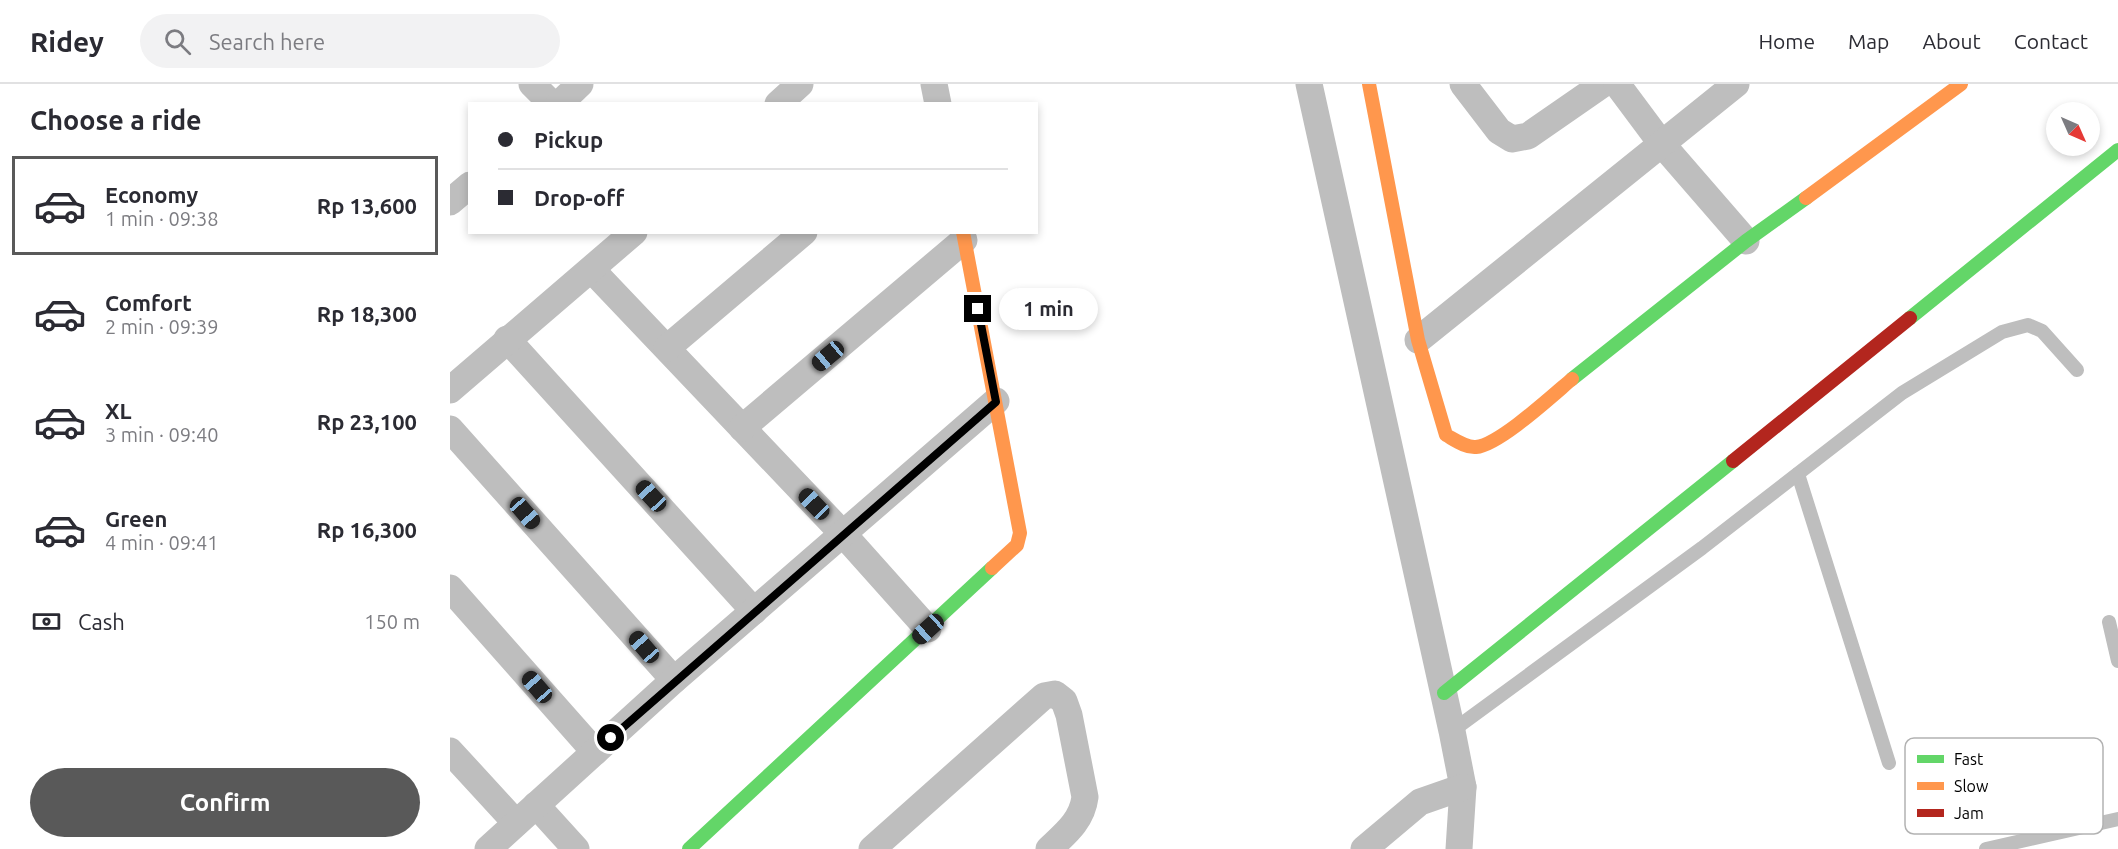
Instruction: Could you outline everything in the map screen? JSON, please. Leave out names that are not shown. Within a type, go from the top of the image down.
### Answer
[{"type":"street","points":[[532,84],[550,102]]},
{"type":"street","points":[[560,102],[580,84]]},
{"type":"street","points":[[780,102],[800,84]]},
{"type":"street","points":[[934,84],[938,102]]},
{"type":"street","points":[[1308,84],[1452,731],[1463,787],[1459,849]]},
{"type":"street","points":[[1370,84],[1418,340],[1446,435],[1471,448],[1481,447],[1506,432],[1746,241],[1961,84]]},
{"type":"street","points":[[1463,84],[1499,131],[1512,139],[1528,136],[1603,84]]},
{"type":"street","points":[[1617,84],[1661,143],[1746,241]]},
{"type":"street","points":[[1418,340],[1736,84]]},
{"type":"street","points":[[1444,693],[2118,150]]},
{"type":"street","points":[[450,202],[468,186]]},
{"type":"street","points":[[450,390],[632,234]]},
{"type":"street","points":[[667,348],[802,234]]},
{"type":"street","points":[[689,849],[1017,545],[1020,533],[964,236],[742,428]]},
{"type":"street","points":[[592,270],[844,535],[928,629]]},
{"type":"street","points":[[507,339],[754,611]]},
{"type":"street","points":[[488,849],[674,680],[996,402]]},
{"type":"street","points":[[450,429],[674,680]]},
{"type":"street","points":[[450,588],[595,752]]},
{"type":"street","points":[[872,849],[1044,696],[1055,694],[1064,702],[1069,715],[1085,797],[1083,810],[1078,819],[1049,849]]},
{"type":"street","points":[[450,751],[516,823]]},
{"type":"street","points":[[1364,849],[1420,802],[1463,787]]},
{"type":"street","points":[[536,805],[576,849]]},
{"type":"lane","points":[[1452,731],[1702,548],[1902,393],[2002,332],[2028,325],[2042,331],[2077,370]]},
{"type":"lane","points":[[1798,474],[1889,763]]},
{"type":"lane","points":[[2109,622],[2118,661]]},
{"type":"lane","points":[[2103,822],[2118,819]]},
{"type":"lane","points":[[1986,849],[2052,834]]},
{"type":"traffic: fast","points":[[1910,318],[2118,150]]},
{"type":"traffic: fast","points":[[1572,379],[1746,241],[1806,198]]},
{"type":"traffic: fast","points":[[1444,693],[1733,461]]},
{"type":"traffic: fast","points":[[689,849],[992,568]]},
{"type":"traffic: slow","points":[[1369,84],[1418,340],[1446,435],[1468,446],[1476,447],[1486,444],[1526,418],[1572,379]]},
{"type":"traffic: slow","points":[[1806,198],[1961,84]]},
{"type":"traffic: slow","points":[[963,234],[1020,533],[1017,545],[992,568]]},
{"type":"traffic: jam","points":[[1733,461],[1910,318]]},
{"type":"route","points":[[611,738],[674,680],[996,402],[978,309]]}]
